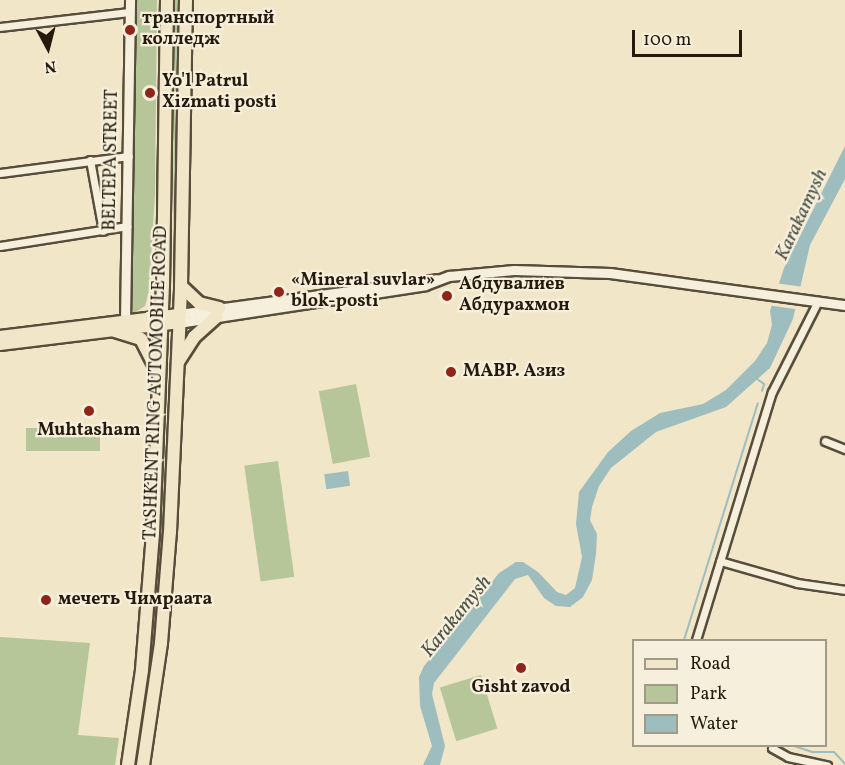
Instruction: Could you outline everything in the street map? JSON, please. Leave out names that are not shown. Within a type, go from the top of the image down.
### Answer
[{"type":"highway","name":"TASHKENT RING AUTOMOBILE ROAD","points":[[128,765],[148,606],[161,320],[167,0]]},
{"type":"highway","name":"TASHKENT RING AUTOMOBILE ROAD","points":[[143,765],[164,610],[181,286],[186,0]]},
{"type":"highway","points":[[176,365],[194,337],[218,312],[199,303],[181,286]]},
{"type":"highway","points":[[115,331],[141,339],[159,378]]},
{"type":"main road","name":"BELTEPA STREET","points":[[125,321],[130,0]]},
{"type":"main road","points":[[0,336],[125,321],[179,318],[425,285],[436,279],[541,269],[610,273],[845,304]]},
{"type":"main road","points":[[0,345],[115,331],[161,320]]},
{"type":"street","points":[[0,27],[130,12]]},
{"type":"street","points":[[0,174],[129,156]]},
{"type":"street","points":[[90,160],[103,231]]},
{"type":"street","points":[[0,246],[127,226]]},
{"type":"street","points":[[696,639],[772,392],[818,301]]},
{"type":"street","points":[[825,441],[845,449]]},
{"type":"street","points":[[720,561],[797,583],[845,590]]},
{"type":"street","points":[[772,748],[788,757],[827,765]]},
{"type":"green space","points":[[135,0],[157,0],[155,194],[149,291],[145,306],[134,313],[129,307]]},
{"type":"green space","points":[[174,0],[179,0],[179,25],[173,308]]},
{"type":"green space","points":[[167,351],[162,568],[139,765],[134,765],[156,596]]},
{"type":"green space","points":[[356,384],[370,457],[333,464],[319,391]]},
{"type":"green space","points":[[26,428],[100,428],[100,451],[26,451]]},
{"type":"green space","points":[[278,461],[294,577],[261,582],[244,466]]},
{"type":"green space","points":[[0,637],[90,643],[78,735],[119,738],[115,765],[0,765]]},
{"type":"green space","points":[[481,675],[497,729],[456,741],[440,688]]},
{"type":"water","points":[[845,146],[845,179],[810,245],[793,319],[770,368],[726,407],[656,432],[611,468],[599,486],[592,507],[590,520],[597,534],[596,554],[592,580],[583,597],[570,607],[556,606],[544,598],[528,575],[515,579],[434,683],[432,694],[445,746],[440,765],[423,765],[432,746],[420,706],[419,677],[424,666],[499,573],[516,562],[523,562],[538,572],[557,592],[566,595],[575,588],[582,557],[576,524],[579,492],[608,452],[631,431],[660,413],[703,404],[726,390],[755,361],[767,343],[772,325],[770,311],[784,268]]},
{"type":"water","points":[[348,471],[350,486],[326,489],[324,474]]},
{"type":"pier","points":[[775,283],[802,287],[799,310],[772,306]]},
{"type":"waterway","points":[[757,379],[764,384],[762,391]]},
{"type":"waterway","points":[[684,639],[758,403]]},
{"type":"waterway","points":[[797,747],[813,752],[834,752],[845,764]]},
{"type":"place","name":"транспортный колледж","points":[[130,30]]},
{"type":"place","name":"Yo'l Patrul Xizmati posti","points":[[150,93]]},
{"type":"place","name":"«Mineral suvlar» blok-posti","points":[[279,292]]},
{"type":"place","name":"Абдувалиев Абдурахмон","points":[[447,296]]},
{"type":"place","name":"МАВР. Азиз","points":[[451,372]]},
{"type":"place","name":"Muhtasham","points":[[89,411]]},
{"type":"place","name":"мечеть Чимраата","points":[[46,600]]},
{"type":"place","name":"Gisht zavod","points":[[521,668]]},
{"type":"water label","name":"Karakamysh","points":[[802,215]]},
{"type":"water label","name":"Karakamysh","points":[[457,617]]}]
